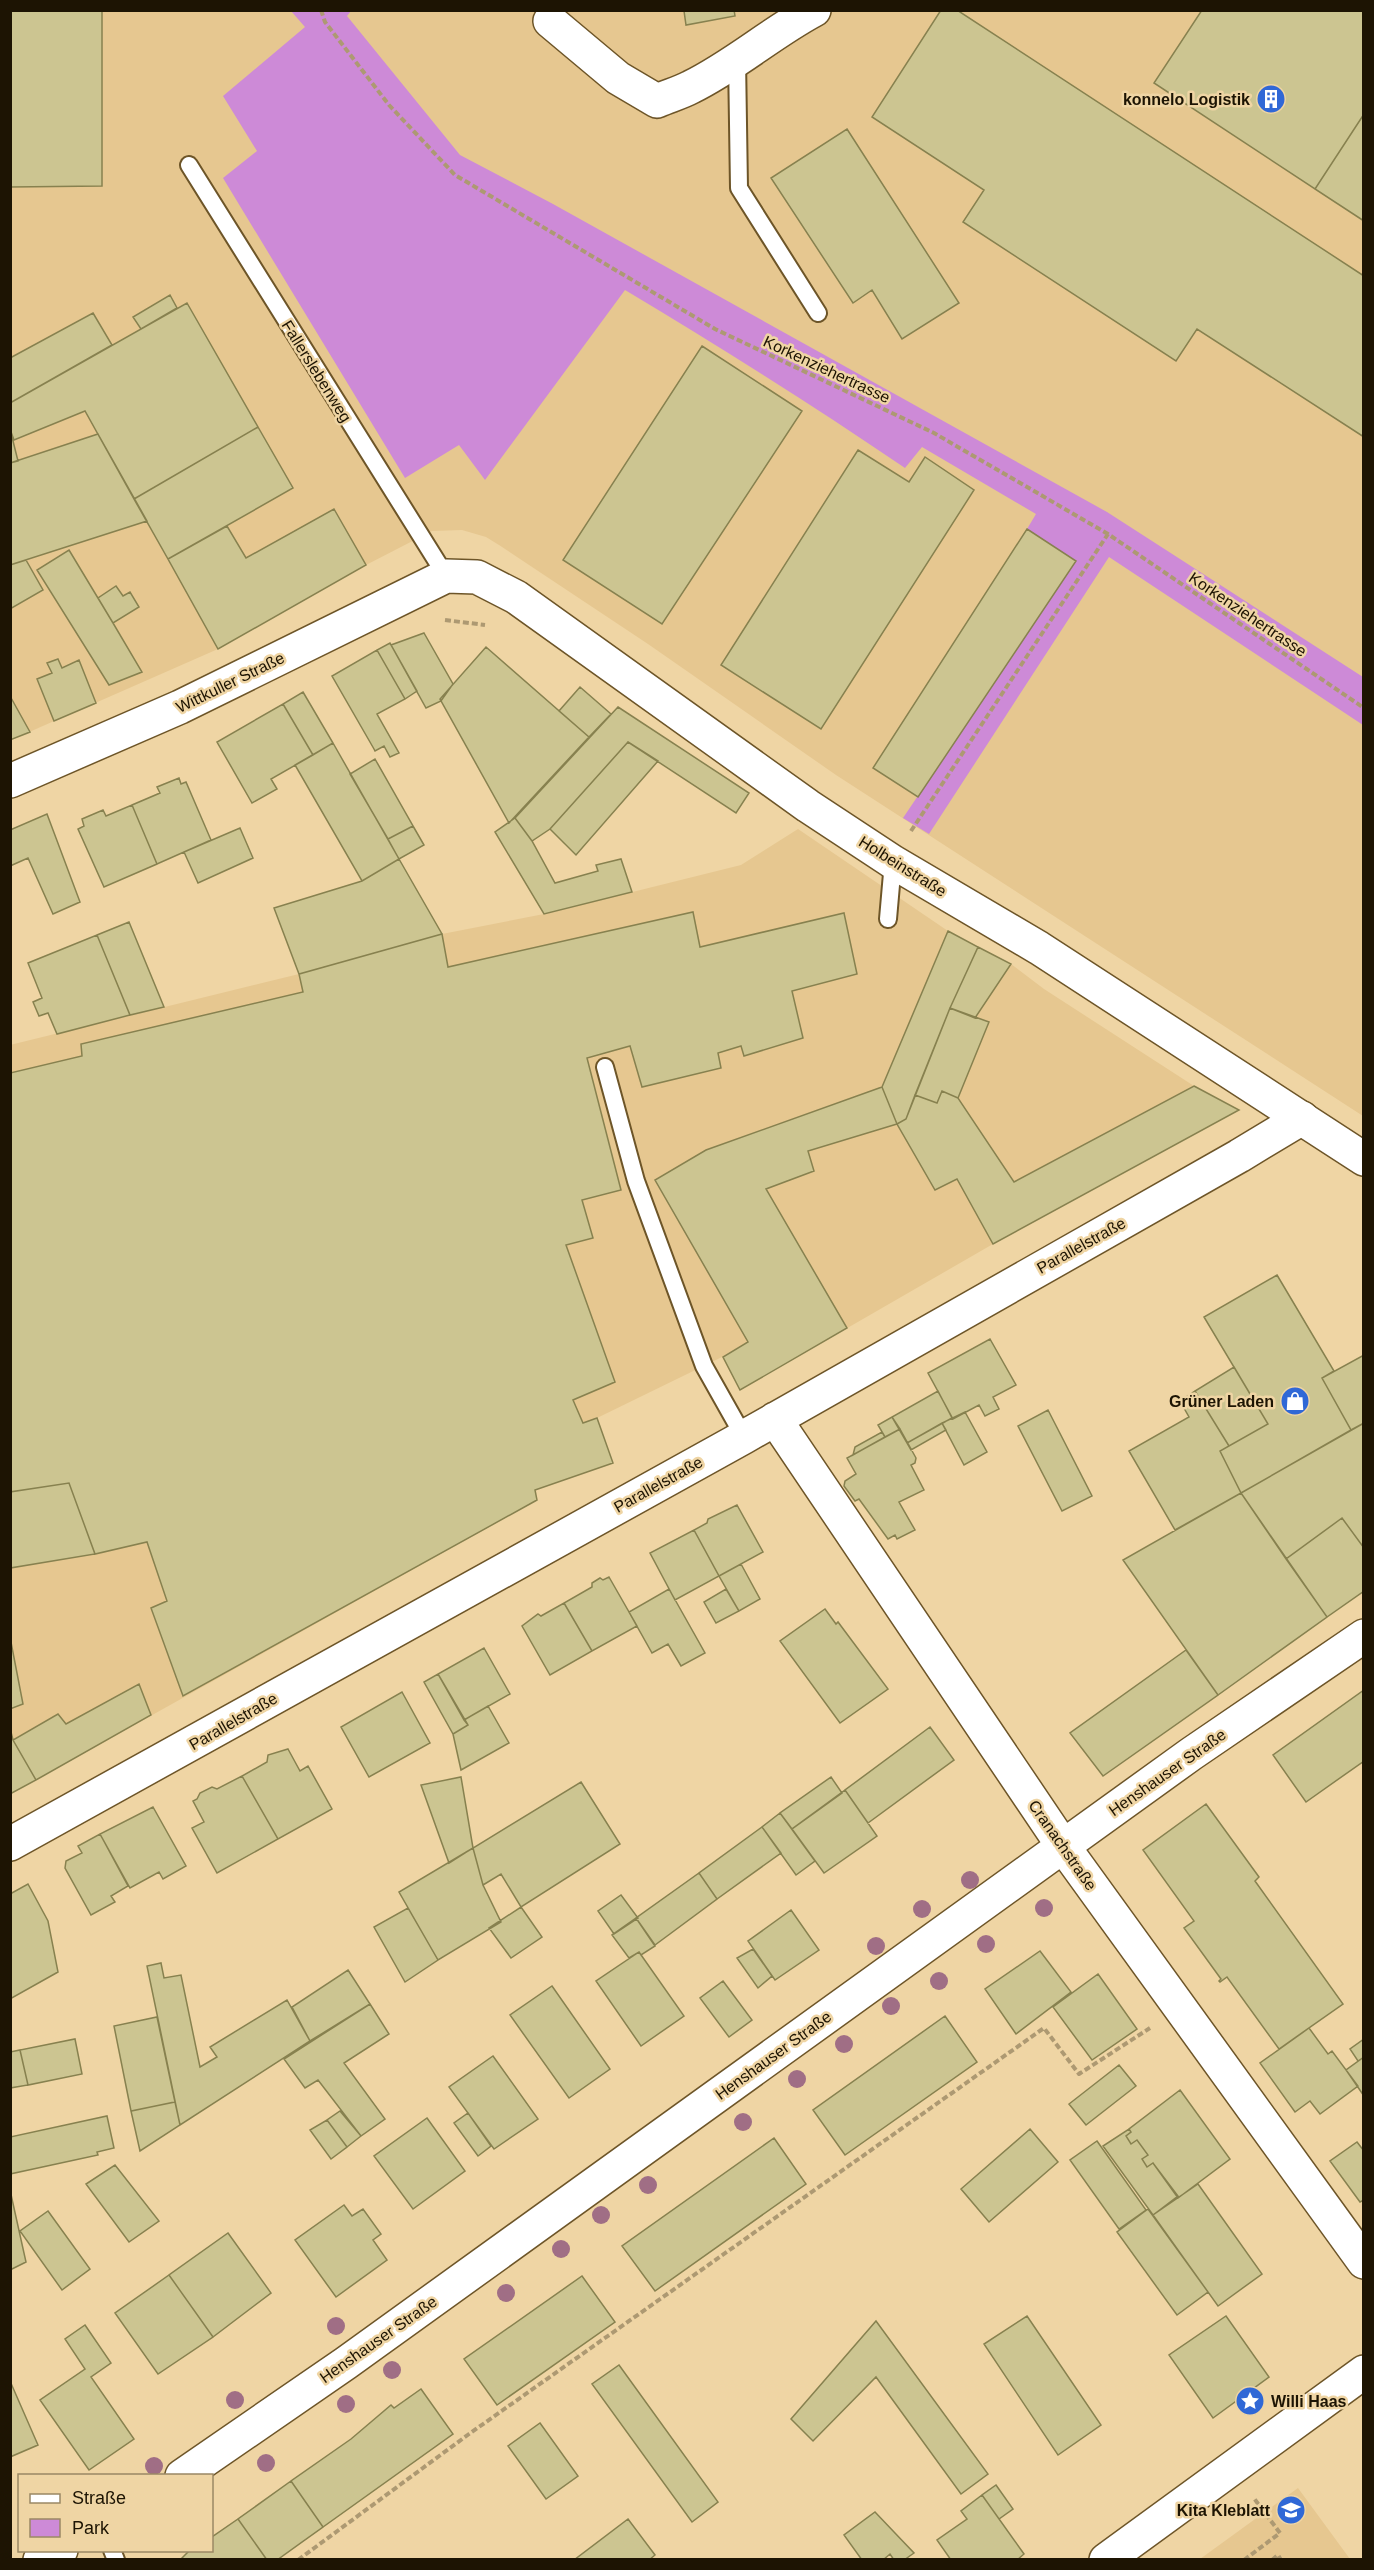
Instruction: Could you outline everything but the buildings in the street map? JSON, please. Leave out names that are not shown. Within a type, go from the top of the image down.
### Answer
[{"type":"street","points":[[550,21],[618,78],[657,101],[690,88],[737,59],[797,15]]},
{"type":"street","name":"Wittkuller Straße","points":[[10,781],[180,707],[446,576]]},
{"type":"street","name":"Holbeinstraße","points":[[446,576],[477,577],[516,597],[807,806],[893,862],[1040,948],[1364,1159]]},
{"type":"street","name":"Parallelstraße","points":[[10,1844],[744,1437],[1302,1118]]},
{"type":"street","name":"Cranachstraße","points":[[775,1419],[1063,1846],[1364,2262]]},
{"type":"street","name":"Henshauser Straße","points":[[183,2474],[346,2363],[1191,1754],[1364,1636]]},
{"type":"street","points":[[1106,2559],[1364,2372]]},
{"type":"street","points":[[40,2559],[56,2552]]},
{"type":"lane","points":[[737,59],[739,188],[818,313]]},
{"type":"lane","name":"Fallerslebenweg","points":[[189,165],[446,576]]},
{"type":"lane","points":[[888,919],[893,862]]},
{"type":"lane","points":[[605,1067],[636,1180],[704,1366],[744,1437]]},
{"type":"path","name":"Korkenziehertrasse","points":[[321,10],[325,22],[388,105],[455,175],[714,328],[934,433],[1108,534],[1364,708]]},
{"type":"path","points":[[893,862],[909,834],[1108,534]]},
{"type":"path","points":[[441,620],[450,619],[492,626]]},
{"type":"path","points":[[298,2559],[469,2434],[1044,2028],[1079,2074],[1180,2009]]},
{"type":"path","points":[[1231,2468],[1280,2533],[1245,2559]]},
{"type":"path","points":[[1272,2559],[1278,2555],[1281,2559]]},
{"type":"shaded area","points":[[11,11],[1363,11],[1363,1116],[836,775],[648,644],[499,545],[486,537],[462,530],[432,531],[366,565],[218,649],[11,740]]},
{"type":"shaded area","points":[[798,829],[948,931],[1011,964],[1044,989],[1194,1086],[993,1244],[740,1390],[722,1357],[597,1418],[613,1463],[535,1490],[537,1500],[11,1794],[10,1045],[299,974],[442,934],[544,914],[741,865]]},
{"type":"shaded area","name":"Kita Kleblatt","points":[[1298,2488],[1350,2559],[1200,2559]]},
{"type":"green space","points":[[291,11],[351,11],[347,16],[460,155],[553,204],[1107,512],[1363,677],[1363,725],[1109,557],[929,834],[903,818],[1076,561],[1027,529],[1036,514],[922,447],[905,468],[766,377],[625,290],[485,480],[459,445],[405,478],[223,178],[257,151],[223,96],[305,27]]},
{"type":"place","name":"konnelo Logistik","points":[[1271,99]]},
{"type":"place","name":"Grüner Laden","points":[[1295,1401]]},
{"type":"place","name":"Willi Haas","points":[[1250,2401]]},
{"type":"place","name":"Kita Kleblatt","points":[[1291,2510]]}]
